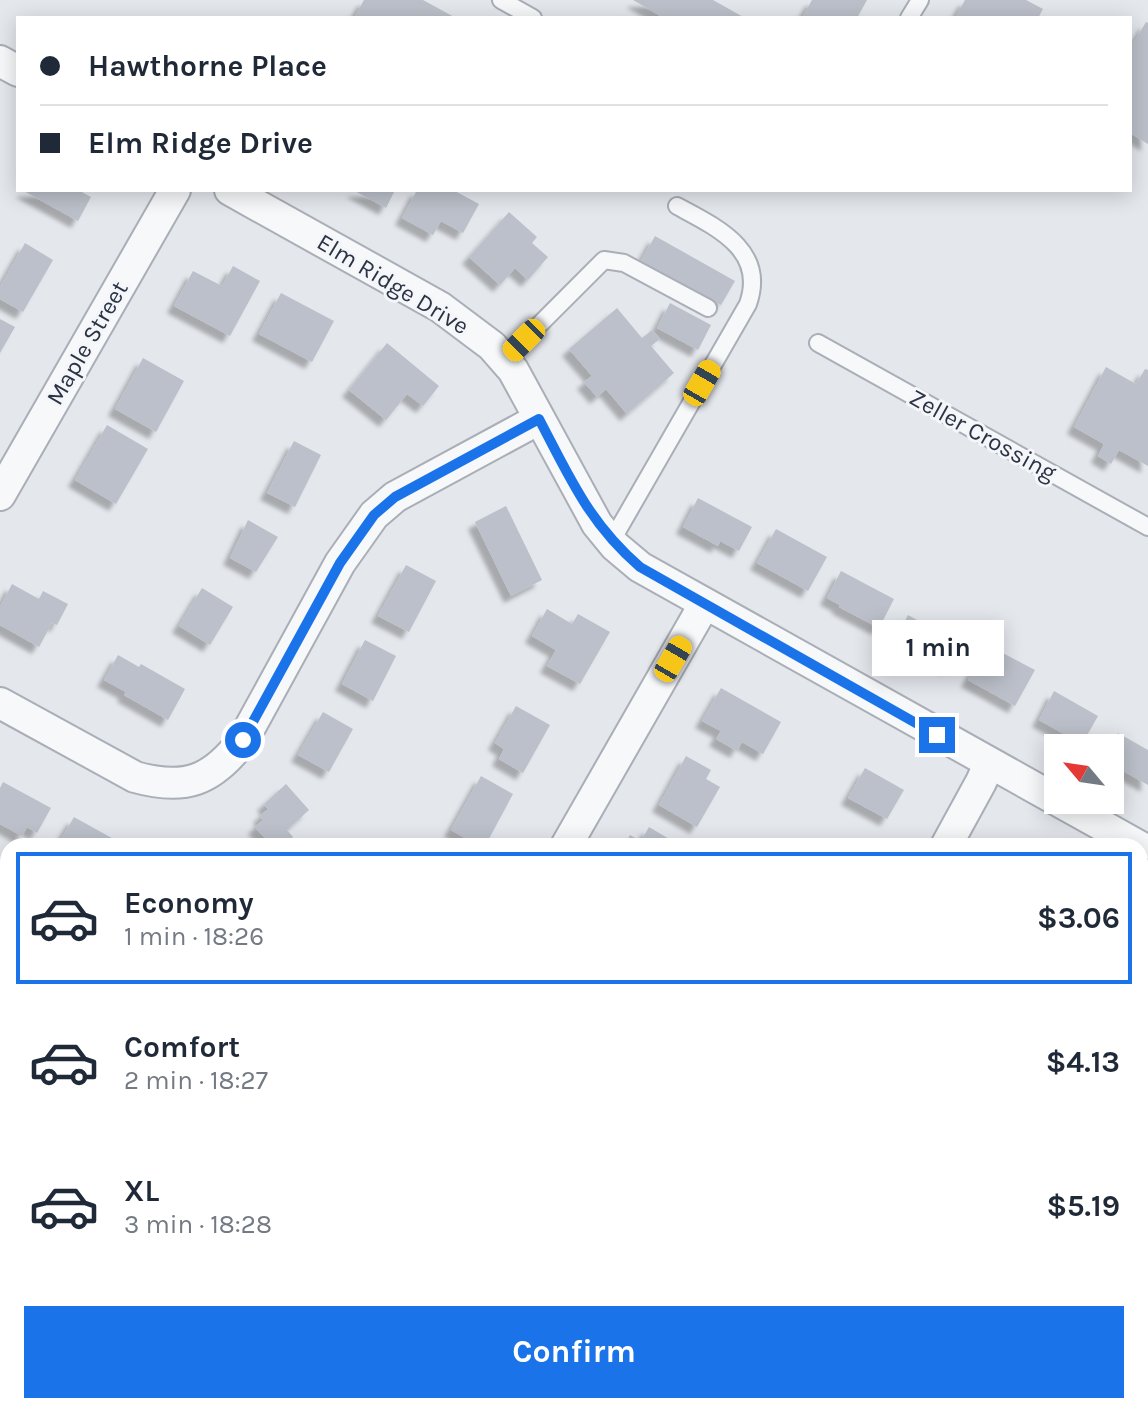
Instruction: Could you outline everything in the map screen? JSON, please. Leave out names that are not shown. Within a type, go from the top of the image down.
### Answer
[{"type":"street","name":"Maple Street","points":[[0,495],[174,192]]},
{"type":"street","name":"Elm Ridge Drive","points":[[234,192],[440,307],[471,328],[513,370],[597,524],[611,542],[640,567],[1124,838]]},
{"type":"street","points":[[0,703],[135,777],[159,784],[184,783],[225,764],[243,740],[340,563],[374,515],[395,497],[539,419]]},
{"type":"street","points":[[571,838],[704,605]]},
{"type":"street","points":[[950,838],[989,764]]},
{"type":"lane","points":[[501,0],[529,16]]},
{"type":"lane","points":[[611,542],[748,304],[753,289],[752,273],[744,253],[723,231],[677,206]]},
{"type":"lane","points":[[504,360],[604,260],[624,263],[708,308]]},
{"type":"lane","name":"Zeller Crossing","points":[[818,343],[1148,527]]},
{"type":"building","points":[[364,0],[423,0],[452,16],[355,16]]},
{"type":"building","points":[[633,0],[713,0],[741,16],[661,16]]},
{"type":"building","points":[[812,0],[867,0],[858,16],[803,16]]},
{"type":"building","points":[[965,0],[1026,0],[1043,9],[1039,16],[956,16]]},
{"type":"building","points":[[1148,23],[1148,144],[1132,134],[1132,46]]},
{"type":"building","points":[[26,192],[82,192],[91,197],[78,221]]},
{"type":"building","points":[[357,192],[394,192],[386,208]]},
{"type":"building","points":[[416,192],[457,192],[479,204],[463,233],[441,221],[433,235],[402,218]]},
{"type":"building","points":[[509,212],[537,237],[532,243],[548,257],[528,280],[515,268],[500,285],[469,257]]},
{"type":"building","points":[[655,236],[735,281],[721,305],[641,261]]},
{"type":"building","points":[[25,243],[53,260],[23,312],[0,299],[0,287]]},
{"type":"building","points":[[233,266],[260,281],[230,336],[174,306],[193,271],[222,286]]},
{"type":"building","points":[[281,293],[334,321],[312,362],[259,334]]},
{"type":"building","points":[[670,303],[711,325],[698,350],[657,328]]},
{"type":"building","points":[[617,308],[642,338],[652,330],[660,339],[651,346],[674,373],[627,414],[606,389],[597,397],[584,382],[592,376],[569,349]]},
{"type":"building","points":[[0,319],[15,327],[0,353]]},
{"type":"building","points":[[387,343],[439,386],[423,406],[407,394],[386,420],[349,390]]},
{"type":"building","points":[[143,358],[184,381],[156,432],[115,409]]},
{"type":"building","points":[[1106,367],[1136,384],[1145,369],[1148,370],[1148,466],[1119,450],[1111,464],[1098,456],[1104,444],[1074,427]]},
{"type":"building","points":[[107,425],[148,449],[116,504],[75,480]]},
{"type":"building","points":[[294,441],[321,455],[295,507],[267,493]]},
{"type":"building","points":[[698,498],[752,527],[739,551],[720,541],[718,546],[683,527]]},
{"type":"building","points":[[506,506],[542,580],[511,596],[475,522]]},
{"type":"building","points":[[248,520],[278,537],[256,572],[230,558]]},
{"type":"building","points":[[776,529],[827,557],[808,591],[757,563]]},
{"type":"building","points":[[406,565],[436,581],[409,632],[378,616]]},
{"type":"building","points":[[841,571],[894,599],[879,628],[827,598]]},
{"type":"building","points":[[12,584],[39,599],[43,591],[68,604],[57,625],[52,623],[39,647],[0,625],[0,607]]},
{"type":"building","points":[[202,588],[233,607],[210,645],[179,626]]},
{"type":"building","points":[[547,609],[572,624],[578,614],[610,632],[580,684],[547,666],[556,650],[532,636]]},
{"type":"building","points":[[908,615],[961,644],[949,668],[895,639]]},
{"type":"building","points":[[365,640],[396,656],[373,701],[342,684]]},
{"type":"building","points":[[997,650],[1035,670],[1015,706],[968,680],[979,660],[988,665]]},
{"type":"building","points":[[118,655],[185,689],[168,720],[104,680]]},
{"type":"building","points":[[721,688],[781,722],[763,754],[742,742],[737,751],[716,739],[721,731],[702,721]]},
{"type":"building","points":[[1054,691],[1098,716],[1088,734],[1064,734],[1039,720]]},
{"type":"building","points":[[516,706],[550,725],[523,773],[499,759],[504,749],[495,743]]},
{"type":"building","points":[[323,712],[353,729],[329,772],[298,755]]},
{"type":"building","points":[[1124,736],[1148,750],[1148,785],[1124,772]]},
{"type":"building","points":[[686,756],[711,770],[706,779],[720,787],[697,827],[659,805]]},
{"type":"building","points":[[865,768],[904,790],[887,819],[848,798]]},
{"type":"building","points":[[481,776],[513,794],[489,838],[465,838],[451,830]]},
{"type":"building","points":[[3,782],[51,808],[37,833],[27,827],[22,836],[0,824],[0,788]]},
{"type":"building","points":[[286,784],[309,810],[287,830],[292,838],[265,838],[255,827],[268,809],[264,804]]},
{"type":"building","points":[[74,817],[112,838],[62,838]]},
{"type":"building","points":[[649,827],[668,838],[643,838]]},
{"type":"route","points":[[243,740],[340,563],[374,515],[395,497],[539,419],[597,524],[615,546],[640,567],[937,735]]}]
